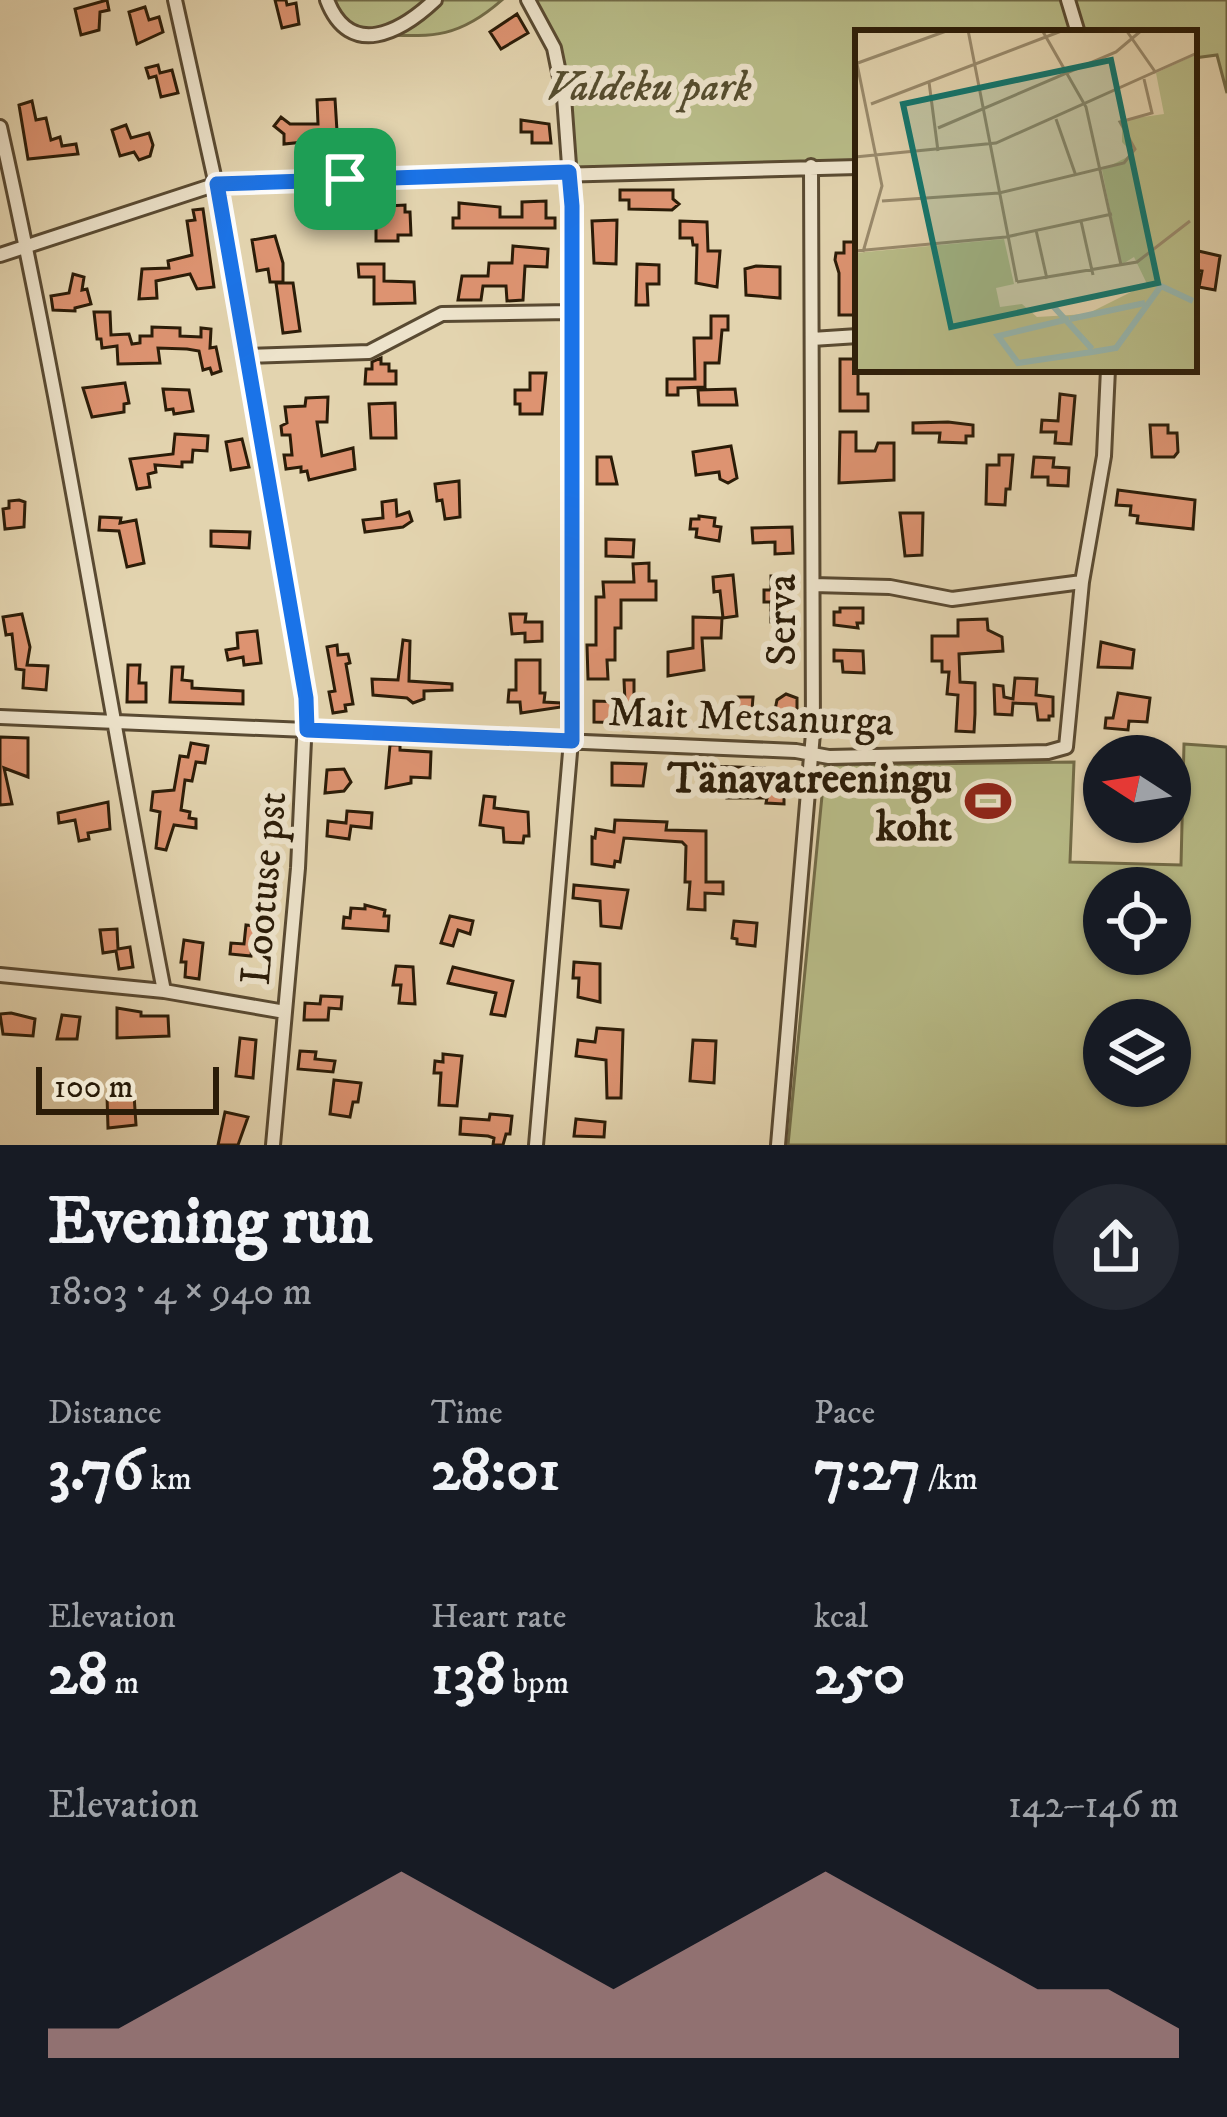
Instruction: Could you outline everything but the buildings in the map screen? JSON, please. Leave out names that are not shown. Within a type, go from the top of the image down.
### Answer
[{"type":"street","name":"Lootuse pst","points":[[175,0],[217,184],[306,698],[273,1145]]},
{"type":"street","points":[[327,0],[348,29],[360,34],[388,34],[435,0]]},
{"type":"street","points":[[528,0],[554,48],[564,97],[571,312],[572,741],[536,1145]]},
{"type":"street","points":[[1068,0],[1077,30]]},
{"type":"street","points":[[0,127],[27,246],[164,992]]},
{"type":"street","name":"Serva","points":[[778,1145],[812,754],[811,166]]},
{"type":"street","points":[[0,255],[217,184],[855,167]]},
{"type":"street","points":[[248,356],[369,352],[442,314],[571,312]]},
{"type":"street","points":[[812,339],[855,336]]},
{"type":"street","points":[[813,585],[890,586],[952,599],[1082,582],[1104,456],[1108,372]]},
{"type":"street","name":"Mait Metsanurga","points":[[0,717],[572,741],[829,758],[1048,752],[1066,747],[1082,582]]},
{"type":"street","points":[[0,975],[164,992],[285,1012]]},
{"type":"green space","name":"Valdeku park","points":[[327,0],[502,0],[451,31],[419,36],[360,34]]},
{"type":"green space","name":"Valdeku park","points":[[528,0],[1227,0],[1227,93],[1217,55],[1197,58],[1197,30],[855,30],[855,167],[569,172],[554,48]]},
{"type":"green space","points":[[1191,744],[1227,747],[1227,1145],[788,1145],[825,765],[1074,762],[1070,862],[1181,865],[1182,843],[1191,843]]},
{"type":"place","name":"Tänavatreeningu koht","points":[[988,801]]},
{"type":"route","points":[[569,172],[572,741],[307,730],[306,698],[217,184],[345,179],[569,172]]}]
